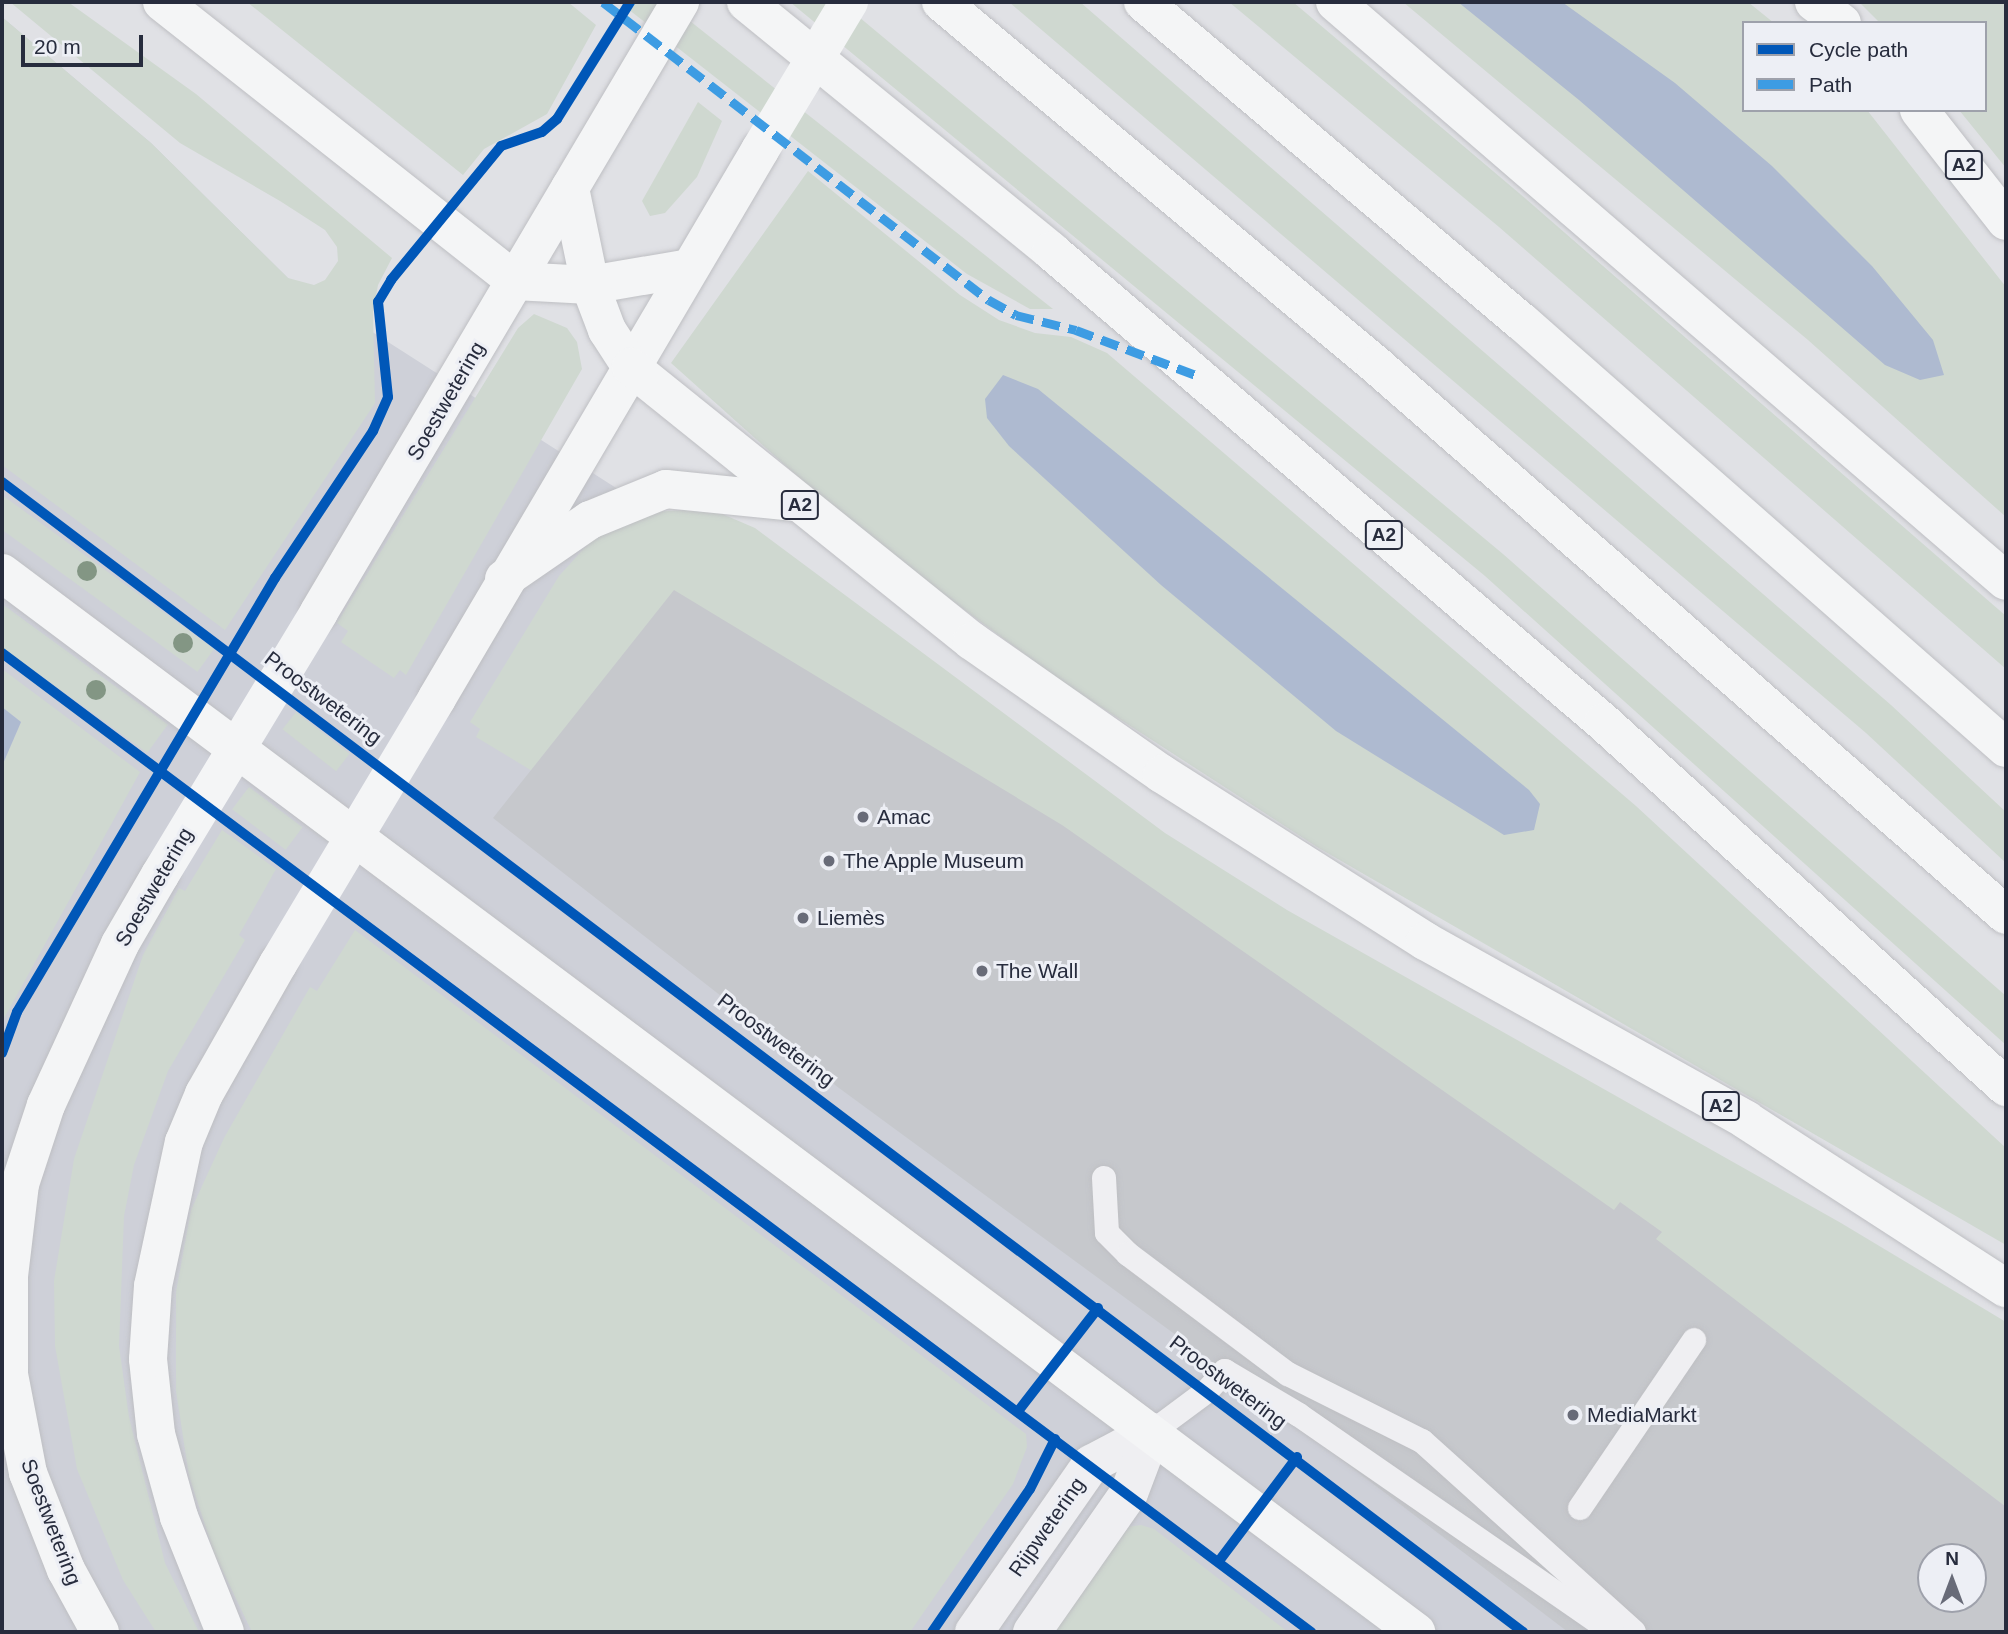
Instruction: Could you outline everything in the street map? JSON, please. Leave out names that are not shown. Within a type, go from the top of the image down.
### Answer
[{"type":"main road","points":[[162,2],[515,281],[590,285],[690,268]]},
{"type":"main road","name":"Soestwetering","points":[[100,1632],[66,1570],[28,1473],[9,1374],[9,1276],[20,1184],[46,1105],[120,944],[681,2]]},
{"type":"main road","name":"A2","points":[[746,2],[1008,215],[1593,713],[2006,1087]]},
{"type":"main road","points":[[225,1632],[179,1517],[156,1434],[148,1359],[153,1286],[184,1142],[204,1094],[278,964],[437,698],[504,579],[849,2]]},
{"type":"main road","points":[[941,2],[1376,365],[2006,915]]},
{"type":"main road","points":[[1143,2],[1512,313],[2006,748]]},
{"type":"main road","points":[[1335,2],[2006,581]]},
{"type":"main road","points":[[1814,2],[1839,21]]},
{"type":"main road","name":"A2","points":[[1921,112],[2006,221]]},
{"type":"main road","name":"A2","points":[[570,188],[590,285],[607,330],[631,367],[972,641],[1162,774],[1425,941],[1746,1120],[2006,1287]]},
{"type":"main road","name":"A2","points":[[504,579],[590,520],[666,489],[797,503]]},
{"type":"main road","points":[[2,573],[1416,1632]]},
{"type":"street","name":"Rijpwetering","points":[[974,1632],[1091,1464],[1152,1432]]},
{"type":"street","points":[[1032,1632],[1129,1493],[1152,1432]]},
{"type":"lane","points":[[1104,1178],[1107,1233],[1128,1254],[1288,1374],[1422,1441],[1633,1632]]},
{"type":"lane","points":[[1580,1508],[1694,1340]]},
{"type":"lane","points":[[1152,1432],[1208,1391],[1226,1371],[1299,1415],[1612,1632]]},
{"type":"shaded area","points":[[10,2],[68,2],[196,94],[392,258],[378,285],[373,312],[375,403],[225,630],[2,465],[2,17],[151,143],[288,278],[314,285],[325,280],[338,261],[337,247],[325,230],[180,143]]},
{"type":"shaded area","points":[[247,2],[568,2],[596,25],[547,114],[484,149],[463,175]]},
{"type":"shaded area","points":[[619,2],[666,2],[1053,309],[1030,309],[967,274]]},
{"type":"shaded area","points":[[790,2],[841,2],[1503,554],[2006,996],[2006,1045],[1485,576]]},
{"type":"shaded area","points":[[1009,2],[1080,2],[1891,705],[2006,812],[2006,863],[1866,733]]},
{"type":"shaded area","points":[[1229,2],[1293,2],[1519,193],[2006,616],[2006,669],[1499,227]]},
{"type":"shaded area","points":[[1403,2],[1748,2],[1772,21],[1742,21],[1742,112],[1869,112],[2006,287],[2006,517],[1808,340]]},
{"type":"shaded area","points":[[1859,2],[2006,2],[2006,168],[1961,112],[1987,112],[1987,21],[1878,21]]},
{"type":"shaded area","points":[[2,17],[151,143],[288,278],[1110,804],[2006,1413],[2006,1632],[2,1632]]},
{"type":"shaded area","points":[[698,102],[722,121],[697,177],[665,213],[650,216],[642,201]]},
{"type":"shaded area","points":[[808,171],[960,295],[999,320],[1035,333],[1071,337],[1107,353],[1636,806],[2006,1148],[2006,1245],[1317,847],[1064,683],[863,535],[671,363]]},
{"type":"shaded area","points":[[534,314],[567,328],[577,342],[582,369],[406,675],[400,670],[394,678],[341,642],[348,631],[337,623],[518,328]]},
{"type":"shaded area","points":[[2,495],[214,649],[198,672],[2,530]]},
{"type":"shaded area","points":[[686,510],[720,513],[755,528],[1165,833],[1287,910],[1841,1223],[2006,1322],[2006,1507],[1712,1285],[676,858],[476,737],[480,729],[470,722],[559,576],[588,544],[617,523],[651,512]]},
{"type":"shaded area","points":[[2,604],[168,724],[147,753],[2,647]]},
{"type":"shaded area","points":[[2,669],[140,772],[2,1022],[2,766],[21,722],[2,707]]},
{"type":"shaded area","points":[[296,712],[350,754],[336,771],[282,729]]},
{"type":"shaded area","points":[[249,787],[303,827],[286,850],[232,809]]},
{"type":"shaded area","points":[[222,830],[276,869],[239,935],[245,940],[168,1071],[134,1165],[124,1216],[119,1346],[129,1417],[165,1563],[199,1632],[156,1632],[123,1580],[77,1469],[55,1346],[54,1281],[74,1159],[143,955],[179,888],[185,891]]},
{"type":"shaded area","points":[[355,930],[1026,1434],[1027,1447],[1013,1484],[910,1632],[252,1632],[214,1553],[189,1476],[176,1391],[176,1292],[191,1210],[224,1138],[310,987],[317,991]]},
{"type":"shaded area","points":[[1141,1525],[1154,1529],[1288,1632],[1053,1632],[1127,1527]]},
{"type":"water","points":[[1458,2],[1562,2],[1675,83],[1772,166],[1872,266],[1933,340],[1944,375],[1920,380],[1885,365],[1579,100]]},
{"type":"water","points":[[1003,375],[1038,389],[1529,790],[1540,804],[1534,830],[1504,835],[1336,731],[1161,585],[1009,446],[987,418],[985,399]]},
{"type":"water","points":[[2,707],[21,722],[2,766]]},
{"type":"building","name":"The Wall","points":[[674,590],[1062,825],[1614,1210],[1620,1202],[1662,1232],[1656,1239],[2006,1507],[2006,1632],[1568,1632],[1225,1371],[839,1088],[493,818]]},
{"type":"marked path","points":[[603,2],[989,300],[1016,315],[1076,330],[1196,375]]},
{"type":"cycle path","points":[[2,1053],[17,1012],[275,578],[373,431],[388,397],[378,302],[391,280],[501,146],[542,132],[557,119],[630,2]]},
{"type":"cycle path","name":"Proostwetering","points":[[2,482],[1523,1632]]},
{"type":"cycle path","points":[[2,653],[1311,1632]]},
{"type":"cycle path","points":[[1019,1410],[1098,1308]]},
{"type":"cycle path","points":[[932,1632],[1030,1489],[1055,1439]]},
{"type":"cycle path","points":[[1219,1561],[1297,1457]]},
{"type":"place","name":"Amac","points":[[863,817]]},
{"type":"place","name":"The Apple Museum","points":[[829,861]]},
{"type":"place","name":"Liemès","points":[[803,918]]},
{"type":"place","name":"The Wall","points":[[982,971]]},
{"type":"place","name":"MediaMarkt","points":[[1573,1415]]}]
